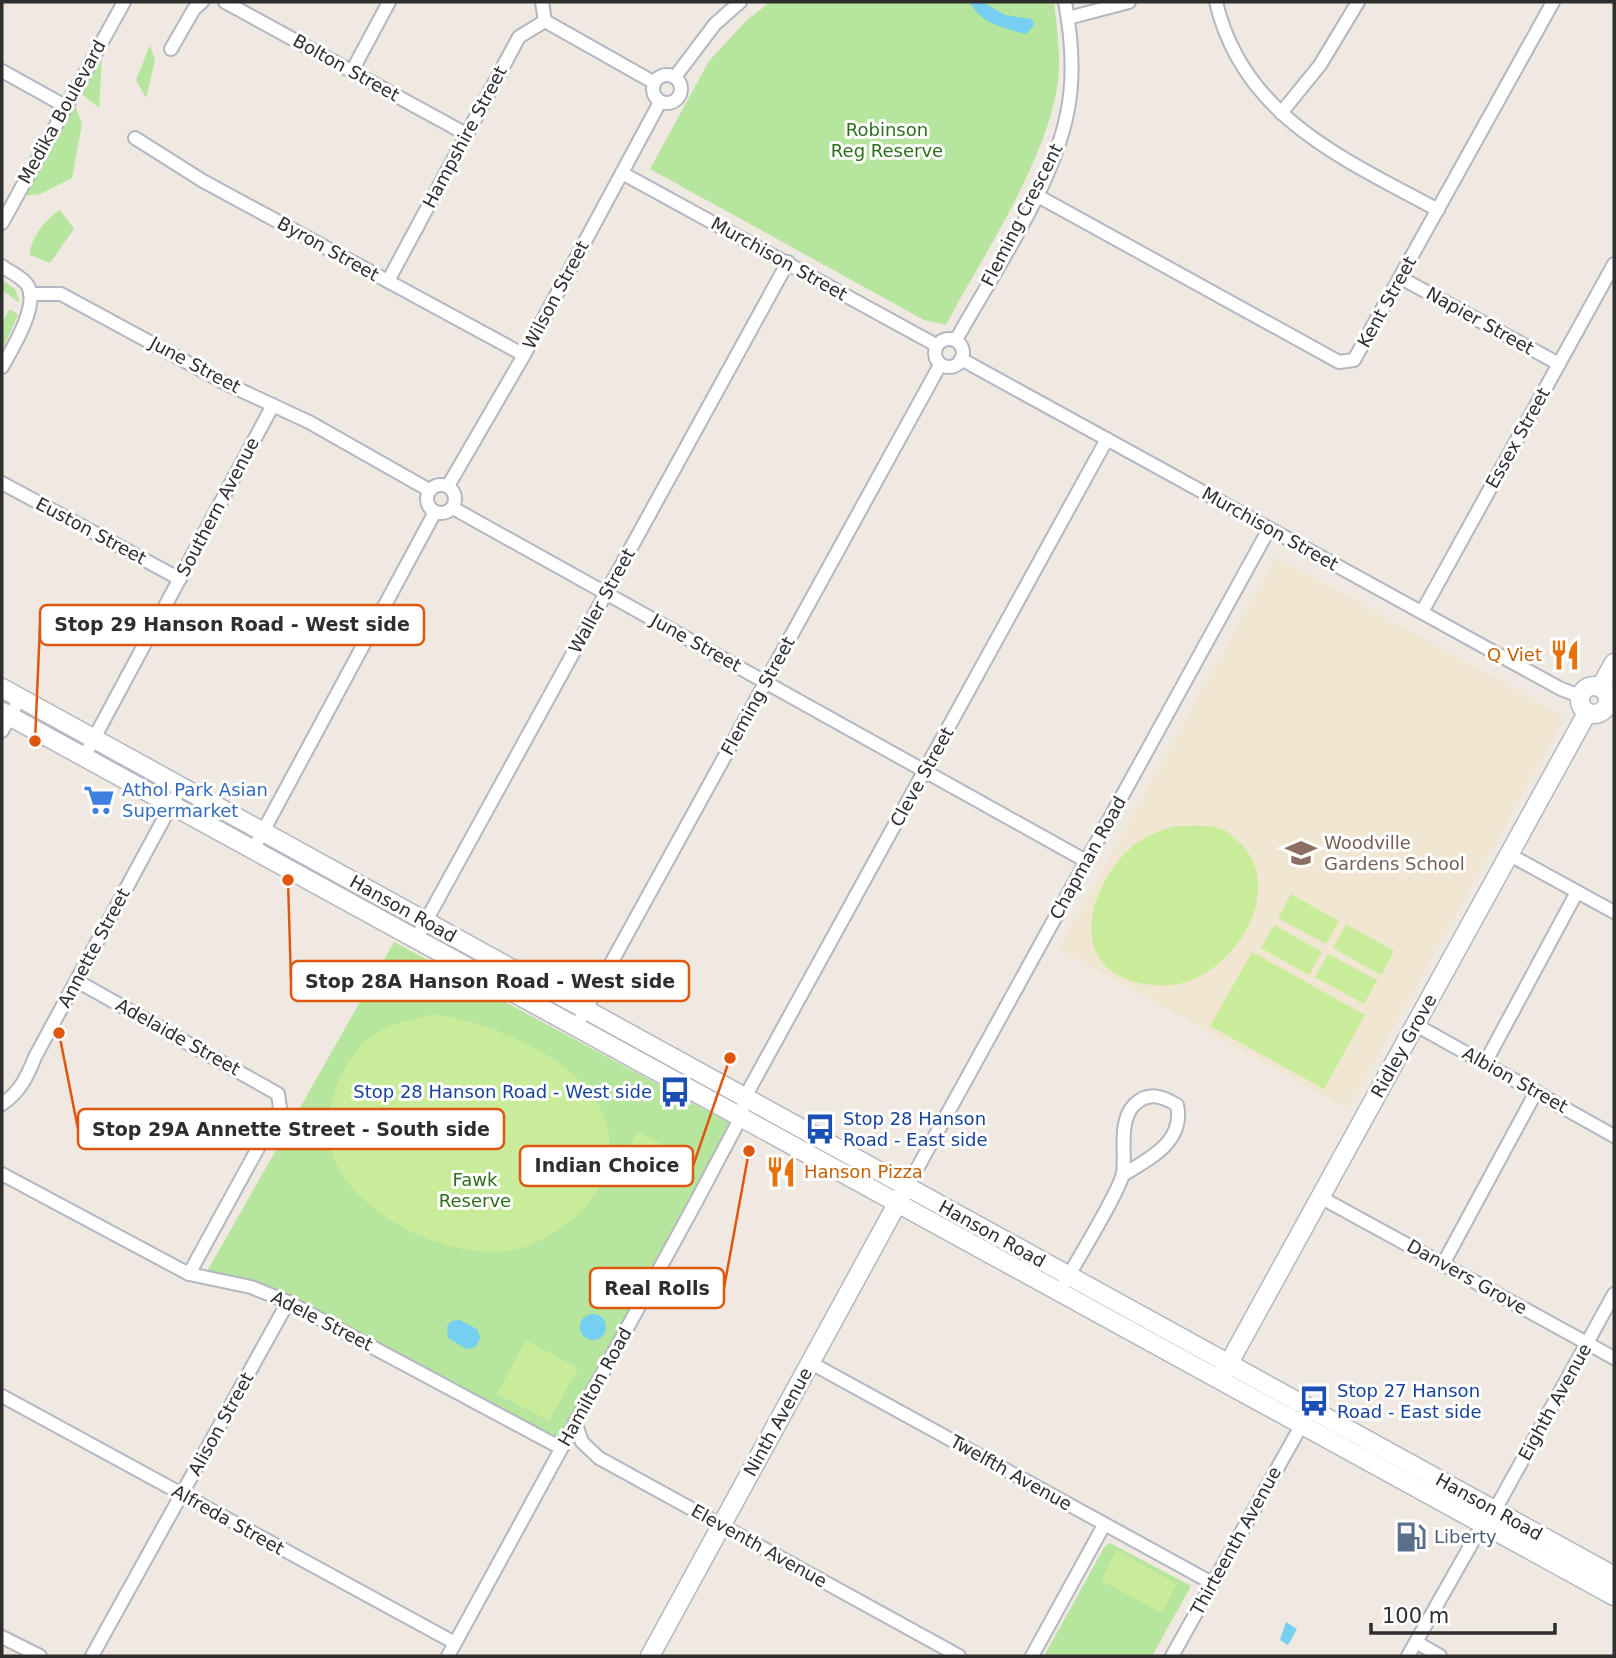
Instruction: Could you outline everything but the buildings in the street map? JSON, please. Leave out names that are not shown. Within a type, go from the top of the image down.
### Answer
[{"type":"main road","points":[[1607,700],[1588,688],[1584,705],[1595,714],[1607,700],[1614,663]]},
{"type":"main road","name":"Hanson Road","points":[[2,688],[907,1187],[1064,1284]]},
{"type":"main road","name":"Ridley Grove","points":[[1224,1371],[1510,855],[1584,705]]},
{"type":"main road","name":"Hanson Road","points":[[4,720],[84,757],[898,1203],[1064,1284],[1224,1371],[1319,1413],[1614,1596]]},
{"type":"main road","name":"Ninth Avenue","points":[[650,1656],[907,1187]]},
{"type":"main road","name":"Hanson Road","points":[[1224,1371],[1301,1426],[1614,1576]]},
{"type":"main road","points":[[1301,1426],[1309,1417],[1319,1413]]},
{"type":"street","name":"Medika Boulevard","points":[[2,223],[124,2]]},
{"type":"street","points":[[171,49],[194,9],[202,2]]},
{"type":"street","name":"Bolton Street","points":[[225,2],[466,134]]},
{"type":"street","points":[[352,71],[389,2]]},
{"type":"street","points":[[542,2],[545,21],[653,82]]},
{"type":"street","points":[[674,77],[715,24],[740,2]]},
{"type":"street","name":"Fleming Crescent","points":[[956,340],[1036,195],[1060,144],[1068,113],[1072,74],[1065,2]]},
{"type":"street","points":[[1068,18],[1129,2]]},
{"type":"street","points":[[1216,2],[1231,45],[1250,77],[1281,113],[1304,134],[1334,155],[1438,210]]},
{"type":"street","points":[[1281,113],[1320,65],[1358,2]]},
{"type":"street","name":"Kent Street","points":[[1036,195],[1339,362],[1354,360],[1553,2]]},
{"type":"street","name":"Hampshire Street","points":[[388,281],[519,37],[545,21]]},
{"type":"street","points":[[2,71],[65,106]]},
{"type":"street","points":[[663,75],[674,77],[681,85],[678,98],[670,103],[660,102],[654,96],[653,82],[663,75]]},
{"type":"street","name":"Wilson Street","points":[[448,486],[524,355],[660,102]]},
{"type":"street","name":"Byron Street","points":[[135,138],[204,181],[524,355]]},
{"type":"street","name":"Murchison Street","points":[[622,173],[936,345]]},
{"type":"street","name":"Waller Street","points":[[416,939],[788,262]]},
{"type":"street","name":"Essex Street","points":[[1422,612],[1614,264]]},
{"type":"street","points":[[2,266],[27,285],[30,294],[28,316],[2,367]]},
{"type":"street","name":"Napier Street","points":[[1401,278],[1559,364]]},
{"type":"street","name":"June Street","points":[[30,294],[61,294],[225,383],[274,405],[405,474],[429,491]]},
{"type":"street","points":[[945,338],[956,340],[963,348],[961,359],[952,367],[940,365],[936,359],[936,345],[945,338]]},
{"type":"street","name":"Murchison Street","points":[[961,359],[1422,612],[1584,705]]},
{"type":"street","name":"Fleming Street","points":[[576,1027],[940,365]]},
{"type":"street","name":"Southern Avenue","points":[[84,757],[274,405]]},
{"type":"street","name":"Cleve Street","points":[[741,1117],[745,1097],[1107,439]]},
{"type":"street","name":"Euston Street","points":[[2,483],[180,579]]},
{"type":"street","points":[[438,485],[448,486],[456,495],[453,508],[445,513],[435,512],[429,505],[429,491],[438,485]]},
{"type":"street","name":"June Street","points":[[453,508],[1086,861]]},
{"type":"street","points":[[253,849],[435,512]]},
{"type":"street","name":"Chapman Road","points":[[907,1187],[1269,529]]},
{"type":"street","points":[[4,720],[20,698]]},
{"type":"street","name":"Annette Street","points":[[2,1104],[20,1088],[181,787]]},
{"type":"street","points":[[1510,855],[1614,912]]},
{"type":"street","points":[[1485,1063],[1577,892]]},
{"type":"street","name":"Adelaide Street","points":[[77,981],[278,1094],[280,1108],[189,1274]]},
{"type":"street","name":"Albion Street","points":[[1416,1025],[1614,1136]]},
{"type":"street","points":[[1443,1264],[1536,1092]]},
{"type":"street","points":[[1064,1284],[1123,1175],[1172,1140],[1180,1120],[1177,1105],[1162,1096],[1144,1097],[1131,1108],[1124,1130],[1123,1175]]},
{"type":"street","name":"Hamilton Road","points":[[447,1656],[741,1117]]},
{"type":"street","name":"Adele Street","points":[[2,1174],[189,1274],[251,1287],[288,1302],[561,1448]]},
{"type":"street","name":"Danvers Grove","points":[[1320,1197],[1614,1358]]},
{"type":"street","name":"Eighth Avenue","points":[[1408,1656],[1614,1294]]},
{"type":"street","name":"Alison Street","points":[[92,1656],[288,1302]]},
{"type":"street","name":"Twelfth Avenue","points":[[811,1363],[1212,1583]]},
{"type":"street","name":"Alfreda Street","points":[[2,1396],[455,1643]]},
{"type":"street","name":"Eleventh Avenue","points":[[575,1422],[582,1442],[599,1458],[959,1656]]},
{"type":"street","name":"Thirteenth Avenue","points":[[1172,1656],[1301,1426]]},
{"type":"street","points":[[1032,1656],[1104,1525]]},
{"type":"street","points":[[2,1637],[40,1656]]},
{"type":"street","points":[[1416,1642],[1440,1656]]},
{"type":"shaded area","name":"Woodville Gardens School","points":[[1276,557],[1565,717],[1348,1109],[1059,949]]},
{"type":"green space","name":"Robinson Reg Reserve","points":[[770,2],[1054,2],[1058,82],[1041,144],[1012,207],[946,325],[924,320],[650,169],[709,61],[747,20]]},
{"type":"green space","points":[[150,45],[155,60],[146,98],[136,80]]},
{"type":"green space","points":[[102,58],[99,108],[82,94]]},
{"type":"green space","points":[[75,105],[82,124],[72,178],[40,194],[22,196]]},
{"type":"green space","points":[[60,210],[74,229],[50,263],[30,255],[32,243],[40,230]]},
{"type":"green space","points":[[2,280],[15,289],[20,303],[2,290]]},
{"type":"green space","points":[[10,309],[18,315],[2,350],[2,322]]},
{"type":"green space","points":[[1176,826],[1218,828],[1240,843],[1253,862],[1258,882],[1256,904],[1236,945],[1220,962],[1202,975],[1170,985],[1135,982],[1113,972],[1099,958],[1092,940],[1092,920],[1097,899],[1118,861],[1133,846],[1154,833]]},
{"type":"green space","points":[[1291,894],[1339,921],[1326,944],[1278,918]]},
{"type":"green space","points":[[1346,924],[1394,951],[1381,975],[1333,948]]},
{"type":"green space","points":[[1274,925],[1322,952],[1309,975],[1261,948]]},
{"type":"green space","name":"Fawk Reserve","points":[[394,942],[730,1123],[558,1441],[289,1294],[205,1275]]},
{"type":"green space","points":[[1252,952],[1365,1015],[1324,1089],[1210,1026]]},
{"type":"green space","points":[[1328,954],[1377,980],[1364,1004],[1315,977]]},
{"type":"green space","points":[[434,1014],[493,1029],[524,1043],[554,1060],[579,1080],[599,1104],[609,1132],[608,1163],[594,1197],[568,1223],[521,1248],[470,1250],[418,1234],[371,1206],[352,1187],[333,1157],[329,1115],[333,1095],[347,1064],[362,1044],[380,1030]]},
{"type":"green space","points":[[638,1131],[667,1147],[658,1162],[629,1146]]},
{"type":"green space","points":[[526,1340],[578,1368],[549,1421],[497,1394]]},
{"type":"green space","points":[[1110,1543],[1191,1586],[1152,1656],[1044,1656],[1105,1546]]},
{"type":"green space","points":[[1117,1550],[1177,1584],[1161,1613],[1101,1580]]},
{"type":"water","points":[[970,2],[982,2],[1005,15],[1032,19],[1034,25],[1026,34],[1001,27],[986,20]]},
{"type":"water","points":[[593,1314],[602,1318],[606,1327],[602,1336],[593,1340],[584,1336],[580,1327],[584,1318]]},
{"type":"water","points":[[460,1320],[478,1330],[480,1339],[475,1347],[466,1349],[448,1338],[447,1327],[451,1321]]},
{"type":"water","points":[[1286,1622],[1297,1629],[1288,1645],[1280,1640]]},
{"type":"place","name":"Q Viet","points":[[1565,655]]},
{"type":"place","name":"Stop 29 Hanson Road - West side","points":[[35,741]]},
{"type":"place","name":"Athol Park Asian Supermarket","points":[[99,800]]},
{"type":"place","name":"Woodville Gardens School","points":[[1301,853]]},
{"type":"place","name":"Stop 28A Hanson Road - West side","points":[[288,880]]},
{"type":"place","name":"Stop 29A Annette Street - South side","points":[[59,1033]]},
{"type":"place","name":"Indian Choice","points":[[730,1058]]},
{"type":"place","name":"Stop 28 Hanson Road - West side","points":[[675,1092]]},
{"type":"place","name":"Stop 28 Hanson Road - East side","points":[[820,1129]]},
{"type":"place","name":"Real Rolls","points":[[749,1151]]},
{"type":"place","name":"Hanson Pizza","points":[[781,1172]]},
{"type":"place","name":"Stop 27 Hanson Road - East side","points":[[1314,1401]]},
{"type":"place","name":"Liberty","points":[[1411,1537]]}]
